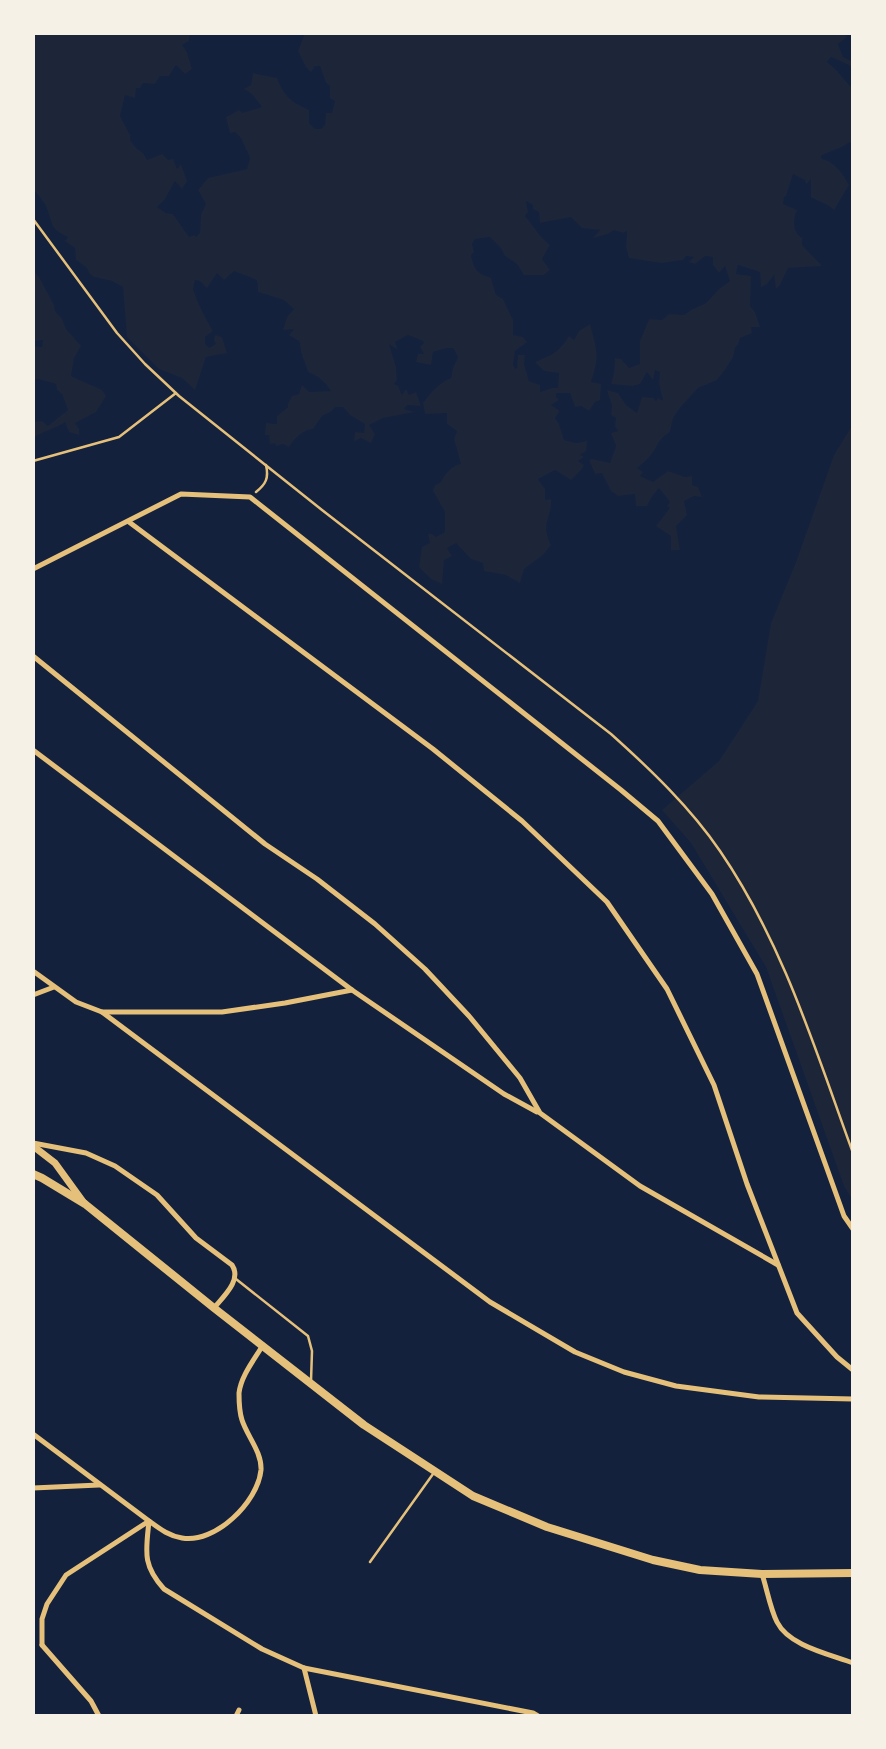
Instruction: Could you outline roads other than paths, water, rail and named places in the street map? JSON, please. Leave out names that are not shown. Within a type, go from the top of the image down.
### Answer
[{"type":"main road","points":[[33,1174],[85,1205],[364,1425],[473,1496],[547,1527],[653,1560],[699,1570],[762,1574],[853,1573]]},
{"type":"street","points":[[33,569],[180,494],[250,497],[659,821],[712,894],[757,974],[844,1216],[853,1229]]},
{"type":"street","points":[[129,522],[433,749],[522,821],[607,902],[667,989],[714,1085],[747,1184],[797,1313],[837,1357],[853,1370]]},
{"type":"street","points":[[33,656],[265,844],[317,878],[415,960],[478,1027],[520,1078],[540,1114]]},
{"type":"street","points":[[33,750],[352,990],[504,1094],[540,1114],[640,1186],[779,1265]]},
{"type":"street","points":[[33,971],[76,1002],[102,1012],[490,1302],[575,1352],[624,1372],[676,1385],[759,1397],[853,1399]]},
{"type":"street","points":[[33,995],[54,987]]},
{"type":"street","points":[[102,1012],[222,1012],[352,990]]},
{"type":"street","points":[[33,1145],[55,1163],[85,1205]]},
{"type":"street","points":[[33,1145],[86,1153],[115,1166],[157,1195],[196,1238],[236,1271],[236,1279],[215,1308]]},
{"type":"street","points":[[33,1434],[169,1535],[185,1539],[199,1537],[224,1525],[237,1514],[257,1486],[261,1469],[259,1456],[242,1421],[239,1389],[263,1345]]},
{"type":"street","points":[[33,1488],[99,1485]]},
{"type":"street","points":[[99,1716],[91,1701],[42,1645],[42,1619],[47,1604],[65,1576],[149,1521]]},
{"type":"street","points":[[149,1521],[146,1557],[152,1577],[164,1589],[262,1649],[304,1668],[538,1716]]},
{"type":"street","points":[[762,1574],[777,1622],[785,1634],[794,1641],[853,1663]]},
{"type":"street","points":[[33,1645],[42,1645]]},
{"type":"street","points":[[304,1668],[316,1716]]},
{"type":"lane","points":[[236,1279],[308,1336],[312,1350],[311,1382]]},
{"type":"lane","points":[[370,1562],[435,1471]]}]
